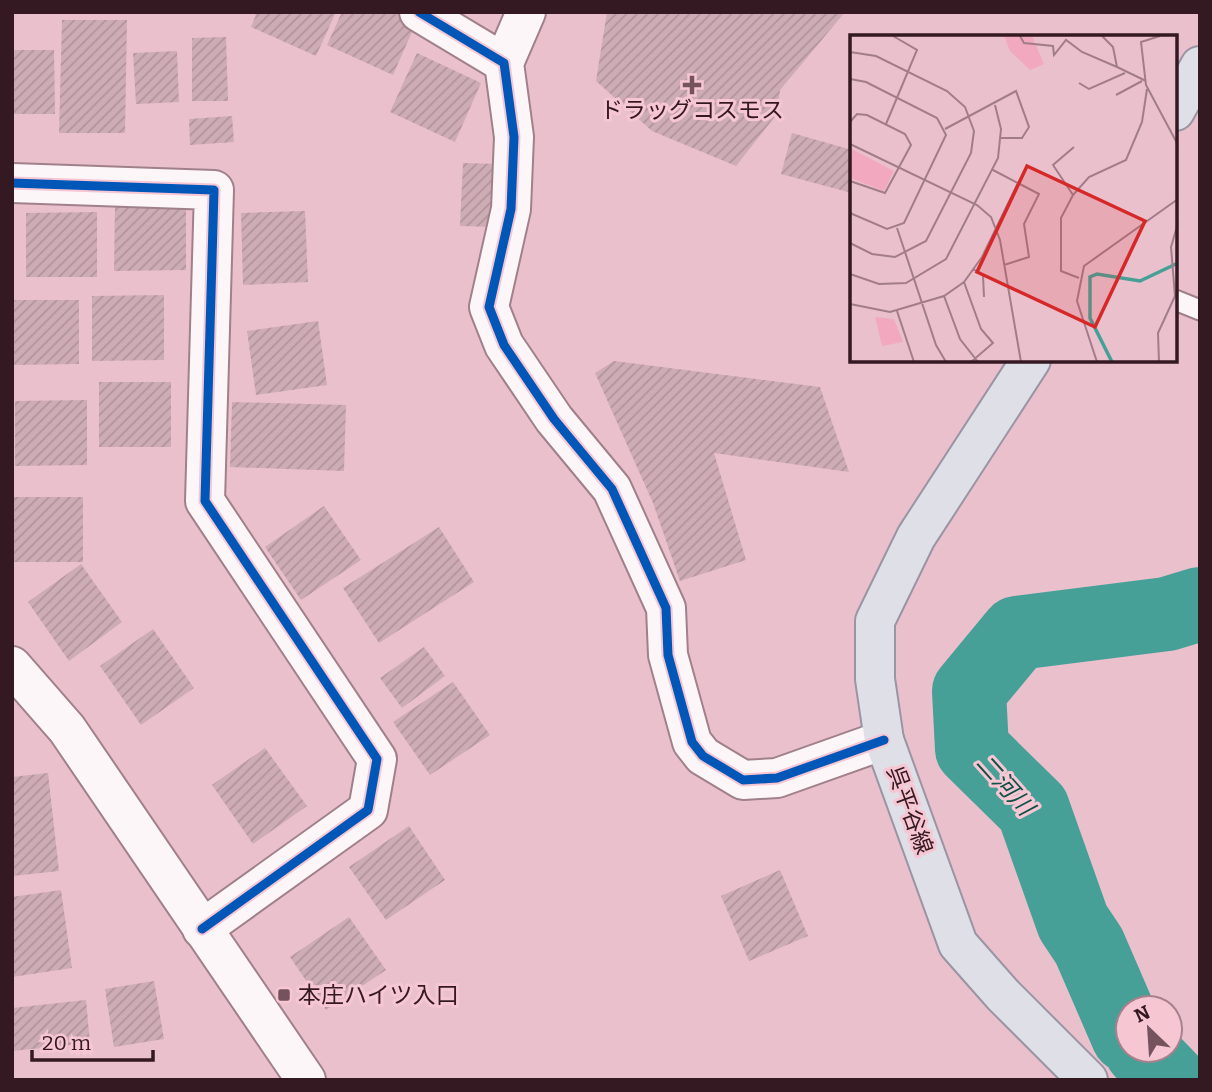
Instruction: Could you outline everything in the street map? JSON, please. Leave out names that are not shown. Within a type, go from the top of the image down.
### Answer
[{"type":"main road","points":[[1177,107],[1200,65]]},
{"type":"main road","name":"呉平谷線","points":[[1030,362],[916,537],[875,621],[875,679],[884,740],[958,944],[1003,995],[1088,1080]]},
{"type":"street","points":[[419,12],[504,63]]},
{"type":"street","points":[[526,12],[504,63],[514,137],[511,209],[489,307],[504,345],[518,366],[554,419],[612,489],[666,608],[668,655],[692,742],[703,756],[743,780],[777,778],[884,740]]},
{"type":"street","points":[[12,183],[214,190],[205,501],[377,758],[368,810],[202,929]]},
{"type":"street","points":[[12,666],[67,729],[306,1080]]},
{"type":"lane","points":[[1177,301],[1200,310]]},
{"type":"building","points":[[250,12],[336,12],[316,56],[251,27],[256,15]]},
{"type":"building","points":[[342,12],[412,12],[419,16],[393,75],[327,45]]},
{"type":"building","name":"ドラッグコスモス","points":[[607,12],[845,12],[780,90],[777,114],[736,166],[652,131],[596,81]]},
{"type":"building","points":[[62,20],[127,20],[125,133],[59,133]]},
{"type":"building","points":[[226,37],[228,101],[192,101],[192,38]]},
{"type":"building","points":[[12,50],[54,50],[55,114],[12,114]]},
{"type":"building","points":[[177,51],[179,102],[136,104],[133,53]]},
{"type":"building","points":[[417,53],[481,83],[455,142],[390,112]]},
{"type":"building","points":[[232,116],[234,142],[190,145],[189,119]]},
{"type":"building","points":[[792,133],[850,149],[848,192],[781,174]]},
{"type":"building","points":[[463,163],[498,164],[496,227],[460,226]]},
{"type":"building","points":[[115,206],[186,206],[186,270],[114,271]]},
{"type":"building","points":[[305,211],[308,282],[243,285],[241,213]]},
{"type":"building","points":[[97,212],[97,277],[26,277],[26,213]]},
{"type":"building","points":[[164,295],[164,360],[92,361],[92,296]]},
{"type":"building","points":[[12,300],[79,300],[79,364],[12,365]]},
{"type":"building","points":[[318,321],[327,385],[256,395],[247,331]]},
{"type":"building","points":[[614,361],[820,387],[849,472],[714,453],[746,560],[680,581],[653,503],[595,373]]},
{"type":"building","points":[[99,382],[171,382],[171,447],[99,447]]},
{"type":"building","points":[[87,400],[87,465],[15,466],[15,401]]},
{"type":"building","points":[[232,402],[346,405],[344,471],[230,467]]},
{"type":"building","points":[[12,497],[83,497],[83,562],[12,562]]},
{"type":"building","points":[[324,506],[361,560],[301,600],[265,547]]},
{"type":"building","points":[[439,527],[474,582],[379,643],[343,588]]},
{"type":"building","points":[[81,564],[122,622],[69,661],[28,602]]},
{"type":"building","points":[[153,629],[194,688],[141,725],[100,666]]},
{"type":"building","points":[[424,647],[445,676],[402,708],[380,678]]},
{"type":"building","points":[[453,682],[490,735],[430,775],[393,722]]},
{"type":"building","points":[[265,748],[307,806],[253,844],[212,785]]},
{"type":"building","points":[[48,773],[59,871],[12,876],[12,777]]},
{"type":"building","points":[[409,826],[445,880],[386,920],[349,867]]},
{"type":"building","points":[[780,870],[808,936],[749,961],[721,896]]},
{"type":"building","points":[[61,890],[72,968],[12,977],[12,897]]},
{"type":"building","points":[[349,917],[386,970],[326,1010],[290,957]]},
{"type":"building","points":[[154,981],[164,1039],[114,1047],[105,989]]},
{"type":"building","points":[[86,1000],[90,1043],[12,1051],[12,1008]]},
{"type":"waterway","name":"二河川","points":[[1114,1004],[1089,946],[1073,922],[1033,809],[972,749],[969,691],[1017,633],[1167,614],[1200,604]]},
{"type":"waterway","name":"二河川","points":[[1155,1064],[1170,1080]]},
{"type":"cycle path","points":[[419,12],[504,63],[514,137],[511,209],[489,307],[504,345],[554,419],[612,489],[666,608],[668,655],[692,742],[703,756],[743,780],[777,778],[884,740]]},
{"type":"cycle path","points":[[12,183],[214,190],[205,501],[377,759],[368,810],[202,929]]},
{"type":"place","name":"ドラッグコスモス","points":[[692,85]]},
{"type":"place","name":"本庄ハイツ入口","points":[[284,995]]}]
